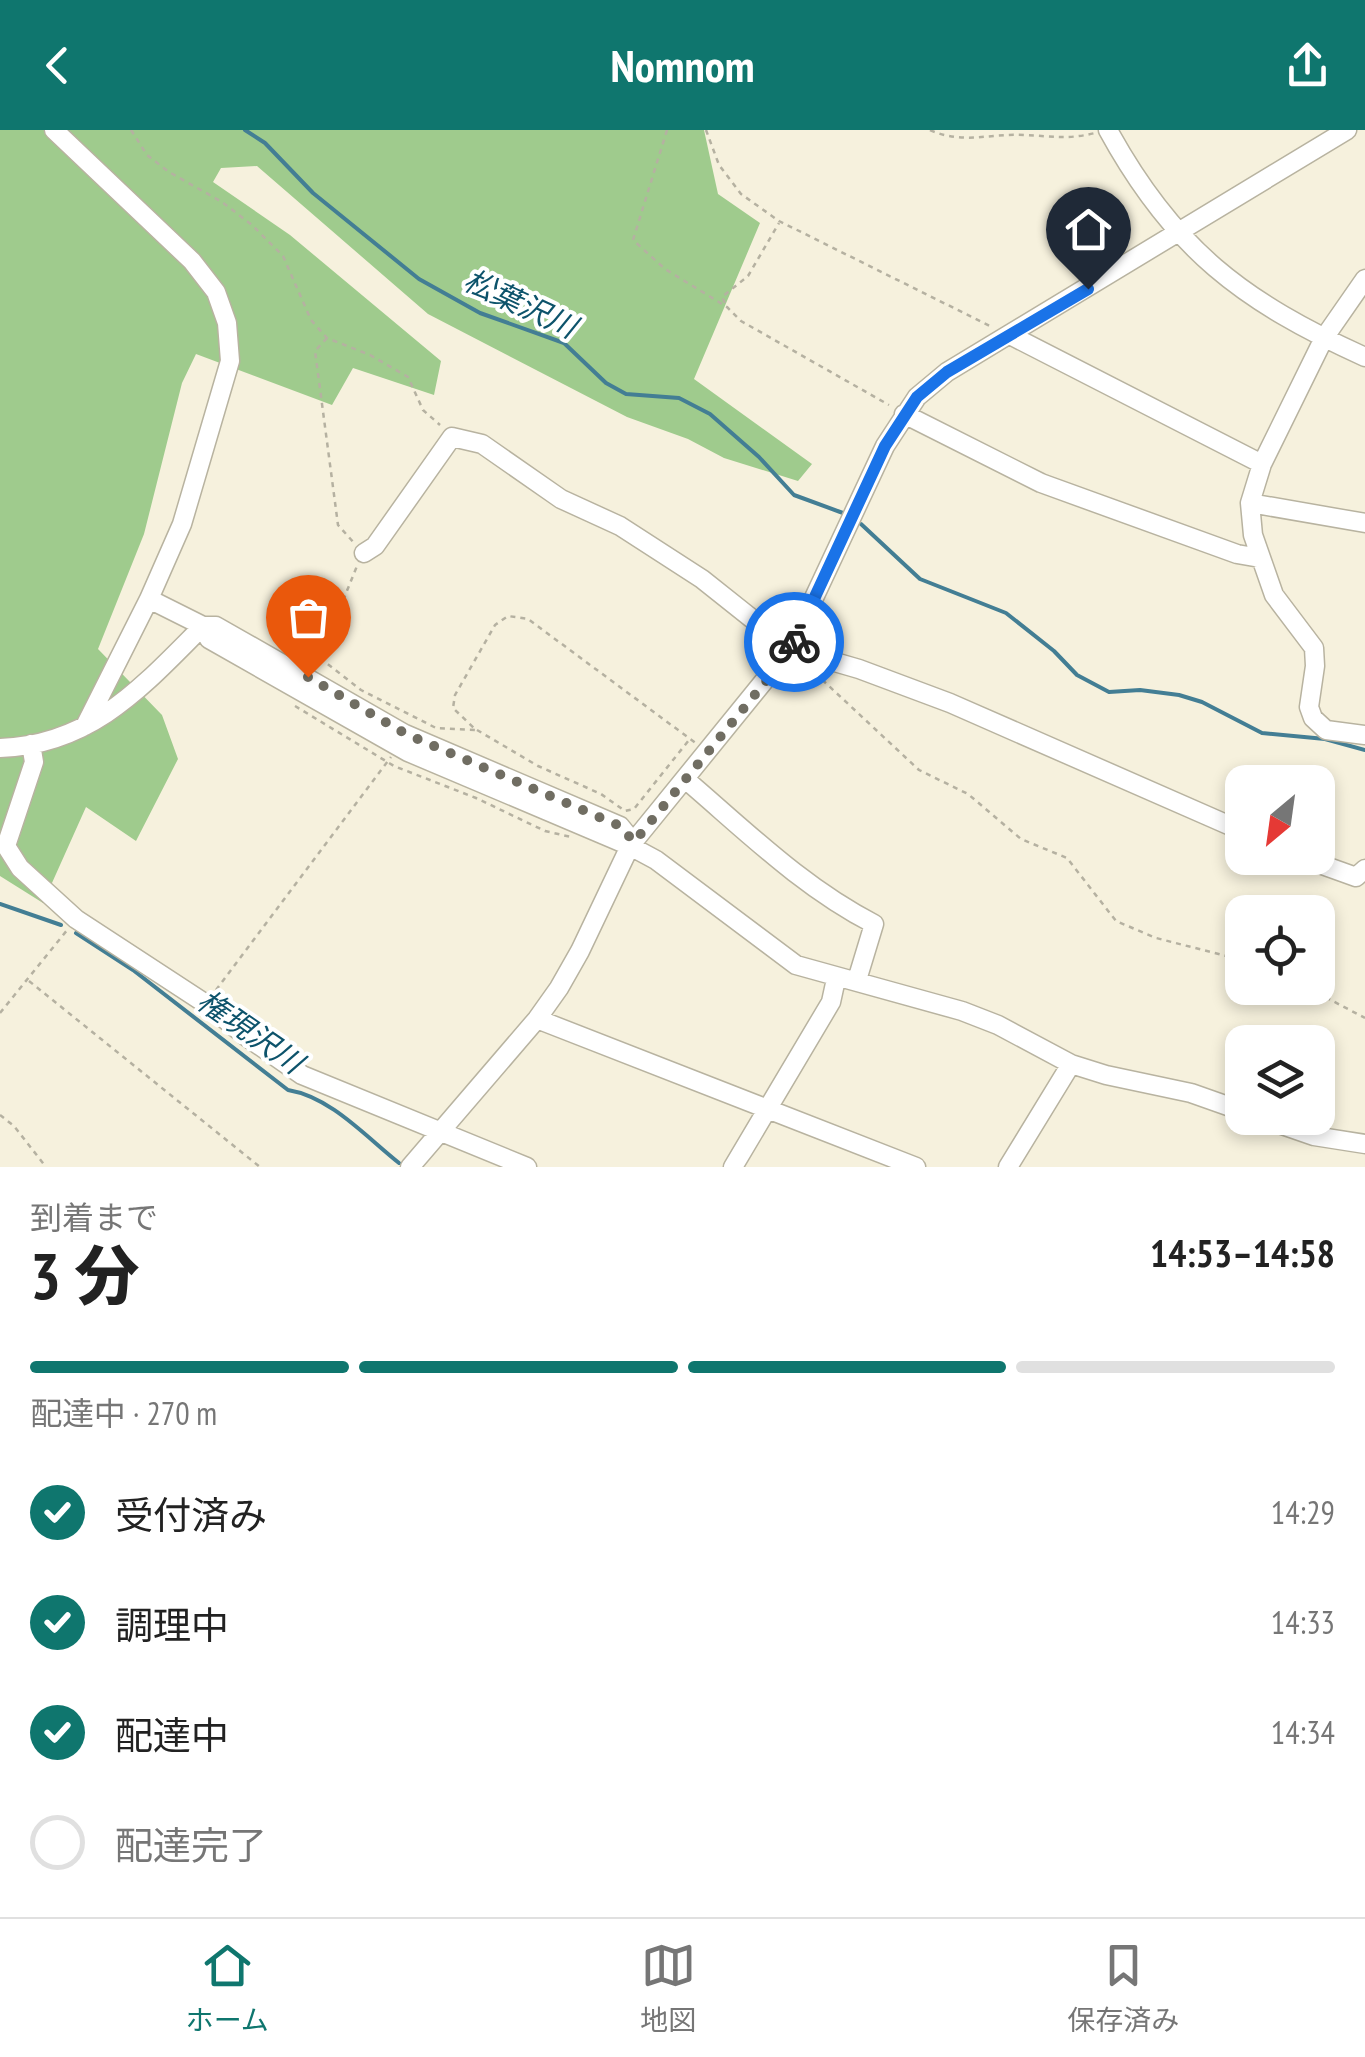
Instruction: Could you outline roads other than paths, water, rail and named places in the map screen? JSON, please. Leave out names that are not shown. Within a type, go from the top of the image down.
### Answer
[{"type":"street","points":[[54,130],[192,260],[216,292],[227,323],[230,361],[182,524],[86,726]]},
{"type":"street","points":[[1107,130],[1136,180],[1178,233],[1242,290],[1365,357]]},
{"type":"street","points":[[410,1167],[560,988],[632,844],[790,649],[885,446],[904,414],[947,372],[1348,130]]},
{"type":"street","points":[[1365,279],[1324,338],[1262,464],[1250,503],[1252,534],[1274,595],[1314,648],[1309,706],[1313,718],[1326,730],[1365,735]]},
{"type":"street","points":[[1010,336],[1262,464]]},
{"type":"street","points":[[904,414],[1041,483],[1237,554],[1260,558]]},
{"type":"street","points":[[364,554],[375,546],[452,436],[482,444],[561,500],[620,526],[702,579],[790,649],[950,703],[1225,824]]},
{"type":"street","points":[[1250,503],[1365,523]]},
{"type":"street","points":[[149,599],[202,626],[216,626],[406,734],[620,826],[632,844]]},
{"type":"street","points":[[0,748],[31,744],[86,726],[131,698],[202,626]]},
{"type":"street","points":[[202,626],[208,639],[398,747],[632,844],[796,965],[998,1025],[1071,1064],[1225,1105]]},
{"type":"street","points":[[31,744],[34,762],[6,846],[20,868],[76,920],[206,1004],[302,1075],[527,1167]]},
{"type":"street","points":[[685,779],[793,874],[834,904],[874,924],[857,980]]},
{"type":"street","points":[[1335,872],[1356,877],[1365,869]]},
{"type":"street","points":[[733,1167],[831,1002],[836,979]]},
{"type":"street","points":[[537,1019],[916,1167]]},
{"type":"street","points":[[1008,1167],[1071,1064]]},
{"type":"street","points":[[1311,1135],[1365,1144]]},
{"type":"waterway","name":"松葉沢川","points":[[245,130],[265,143],[313,193],[419,279],[480,313],[564,343],[606,383],[626,394],[679,398],[710,414],[759,457],[794,495],[843,513]]},
{"type":"waterway","name":"松葉沢川","points":[[861,524],[920,579],[1006,613],[1077,675],[1109,692],[1140,690],[1179,695],[1202,702],[1262,733],[1325,739],[1365,750]]},
{"type":"waterway","name":"権現沢川","points":[[0,904],[61,925]]},
{"type":"waterway","name":"権現沢川","points":[[76,933],[133,970],[288,1090],[333,1109],[399,1163]]}]
